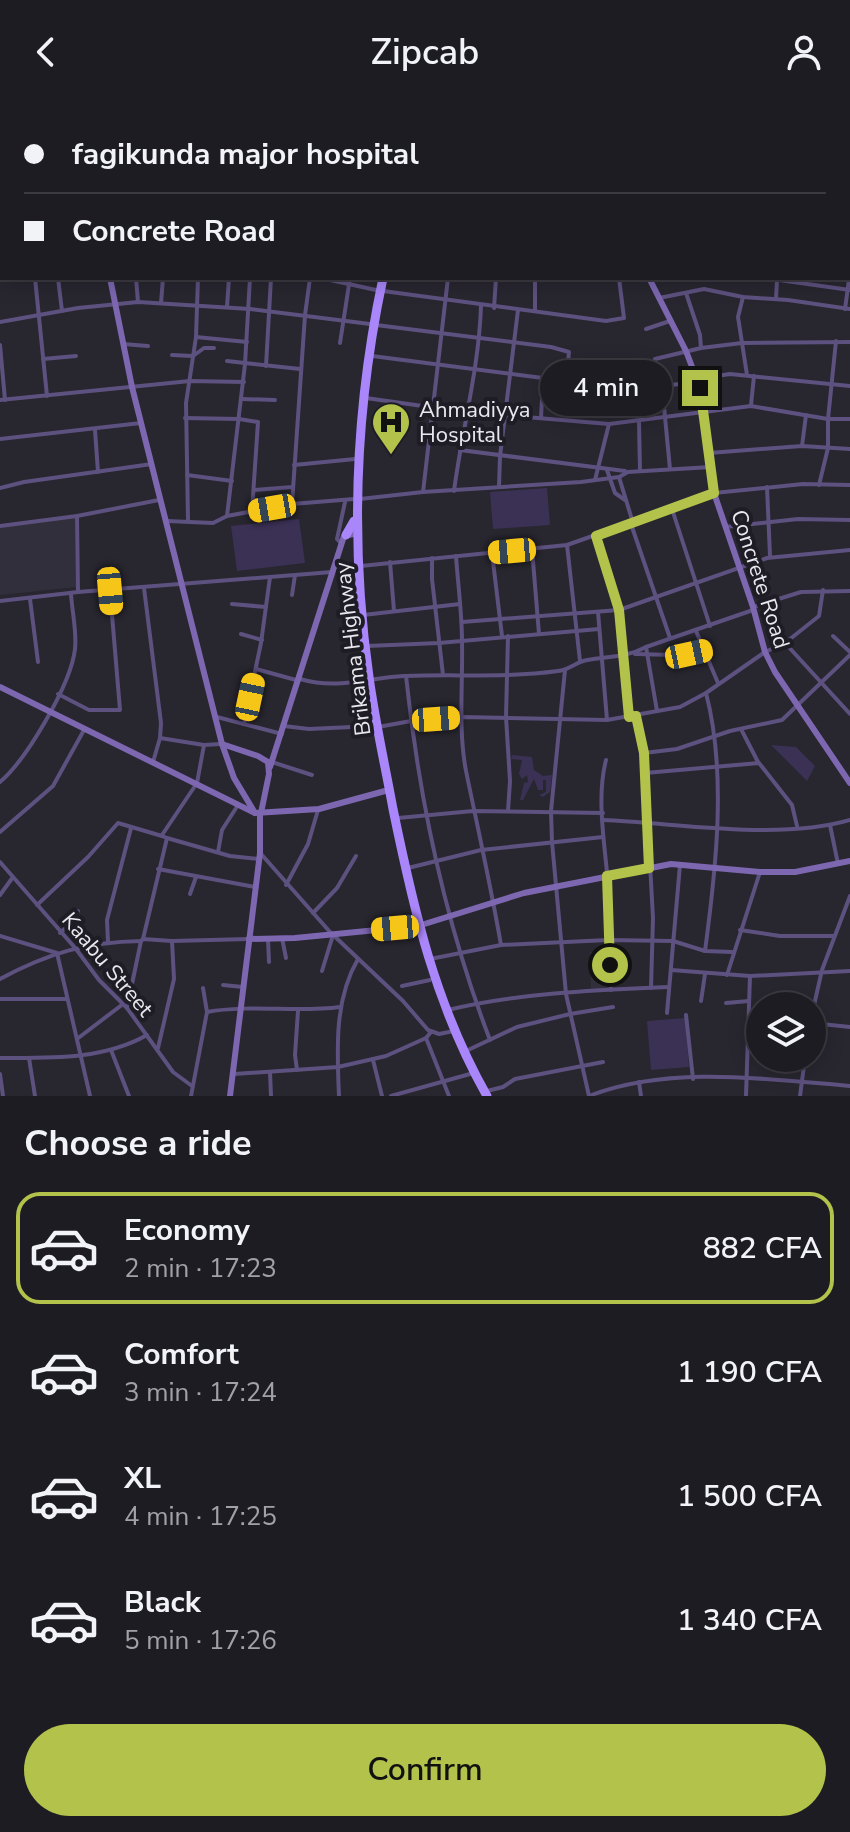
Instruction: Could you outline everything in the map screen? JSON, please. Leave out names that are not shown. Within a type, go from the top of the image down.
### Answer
[{"type":"highway","name":"Brikama Highway","points":[[367,679],[357,567],[351,538],[352,500],[361,387],[380,280]]},
{"type":"highway","name":"Brikama Highway","points":[[351,538],[354,521],[352,500],[372,324]]},
{"type":"highway","name":"Brikama Highway","points":[[357,567],[367,679],[385,791],[416,926],[430,980],[470,1074],[485,1094]]},
{"type":"highway","name":"Brikama Highway","points":[[375,726],[416,926],[452,1031],[485,1094]]},
{"type":"street","points":[[35,280],[47,396]]},
{"type":"street","points":[[58,280],[62,311]]},
{"type":"street","points":[[110,280],[132,387],[222,744],[234,778],[259,813]]},
{"type":"street","points":[[136,280],[138,302]]},
{"type":"street","points":[[161,303],[163,280]]},
{"type":"street","points":[[188,520],[185,418],[196,337],[198,280]]},
{"type":"street","points":[[227,307],[229,280]]},
{"type":"street","points":[[227,516],[244,382],[250,280]]},
{"type":"street","points":[[266,366],[271,280]]},
{"type":"street","points":[[292,504],[300,369],[310,280]]},
{"type":"street","points":[[423,492],[448,280]]},
{"type":"street","points":[[494,308],[496,280]]},
{"type":"street","points":[[535,280],[535,311]]},
{"type":"street","points":[[340,343],[350,281],[378,290],[494,308],[583,319],[623,319],[619,280]]},
{"type":"street","name":"Concrete Road","points":[[652,280],[697,380],[714,493],[765,652],[797,706],[850,783]]},
{"type":"street","points":[[776,299],[777,280]]},
{"type":"street","points":[[659,298],[704,289],[743,297],[847,309],[848,289],[784,280]]},
{"type":"street","points":[[686,292],[701,348]]},
{"type":"street","points":[[743,297],[738,317],[747,375]]},
{"type":"street","points":[[0,322],[114,303],[161,303],[305,315],[569,352],[566,381],[369,356]]},
{"type":"street","points":[[454,491],[465,412],[480,339],[481,306]]},
{"type":"street","points":[[499,487],[518,310]]},
{"type":"street","points":[[646,329],[670,321]]},
{"type":"street","points":[[196,337],[247,342]]},
{"type":"street","points":[[819,485],[828,448],[836,341]]},
{"type":"street","points":[[655,359],[701,348],[742,343],[850,342]]},
{"type":"street","points":[[123,344],[148,346]]},
{"type":"street","points":[[0,345],[3,400],[190,381],[244,382]]},
{"type":"street","points":[[172,355],[193,356],[204,348],[214,348]]},
{"type":"street","points":[[43,359],[76,356]]},
{"type":"street","points":[[227,361],[300,369]]},
{"type":"street","points":[[670,469],[662,386],[730,374],[850,386]]},
{"type":"street","points":[[751,406],[754,376]]},
{"type":"street","points":[[541,418],[543,378]]},
{"type":"street","points":[[364,398],[465,412],[609,424],[751,406],[828,419],[850,419]]},
{"type":"street","points":[[242,399],[275,400]]},
{"type":"street","points":[[802,446],[806,415]]},
{"type":"street","points":[[185,418],[256,420],[252,511]]},
{"type":"street","points":[[639,421],[640,471]]},
{"type":"street","points":[[0,439],[141,423]]},
{"type":"street","points":[[595,481],[609,424]]},
{"type":"street","points":[[95,430],[98,472]]},
{"type":"street","points":[[709,453],[802,446],[850,449]]},
{"type":"street","points":[[459,450],[628,472],[711,467]]},
{"type":"street","points":[[294,465],[355,459]]},
{"type":"street","points":[[0,488],[152,464]]},
{"type":"street","points":[[607,469],[618,497],[625,500]]},
{"type":"street","points":[[167,521],[213,523],[227,516],[292,504],[595,481],[619,477],[628,472]]},
{"type":"street","points":[[187,475],[233,482]]},
{"type":"street","points":[[619,477],[670,638]]},
{"type":"street","points":[[357,567],[567,545],[714,493],[767,487],[850,485]]},
{"type":"street","points":[[254,490],[293,487]]},
{"type":"street","points":[[767,487],[770,557]]},
{"type":"street","points":[[0,526],[77,516],[161,499]]},
{"type":"street","points":[[351,538],[337,539],[352,500]]},
{"type":"street","points":[[672,509],[710,626]]},
{"type":"street","points":[[77,516],[78,592]]},
{"type":"street","points":[[725,527],[798,519],[850,520]]},
{"type":"street","points":[[596,536],[619,610],[629,717]]},
{"type":"street","points":[[230,1096],[260,856],[259,813],[271,765],[332,572],[351,538]]},
{"type":"street","points":[[567,545],[580,661]]},
{"type":"street","points":[[532,549],[539,634]]},
{"type":"street","points":[[462,622],[619,610],[770,557],[850,550]]},
{"type":"street","points":[[492,553],[500,620],[505,636],[510,781],[508,811]]},
{"type":"street","points":[[456,556],[462,622],[462,717],[473,811],[495,903],[501,945]]},
{"type":"street","points":[[432,558],[443,676]]},
{"type":"street","points":[[390,562],[394,612]]},
{"type":"street","points":[[0,601],[332,572]]},
{"type":"street","points":[[292,595],[295,575]]},
{"type":"street","points":[[244,724],[262,640],[270,577]]},
{"type":"street","points":[[144,588],[161,723],[153,762]]},
{"type":"street","points":[[284,726],[309,729],[375,726],[462,717],[607,720],[680,707],[765,652],[785,643],[819,616],[823,590]]},
{"type":"street","points":[[58,694],[89,710],[120,710],[110,591]]},
{"type":"street","points":[[256,669],[328,686],[406,676],[507,675],[565,670],[580,661],[624,657],[801,592],[850,591]]},
{"type":"street","points":[[0,782],[14,770],[33,744],[75,652],[71,594]]},
{"type":"street","points":[[30,599],[38,662]]},
{"type":"street","points":[[232,604],[266,607]]},
{"type":"street","points":[[362,615],[460,604]]},
{"type":"street","points":[[598,612],[607,720]]},
{"type":"street","points":[[365,646],[599,629]]},
{"type":"street","points":[[696,631],[718,683]]},
{"type":"street","points":[[241,634],[262,640]]},
{"type":"street","points":[[644,753],[677,749],[714,736],[782,720],[850,653],[833,636]]},
{"type":"street","points":[[785,643],[850,714]]},
{"type":"street","points":[[646,647],[657,712]]},
{"type":"street","points":[[633,654],[705,651]]},
{"type":"street","points":[[565,670],[551,811],[552,842],[566,994],[589,1096],[639,1082],[693,1079],[748,1078],[850,1086]]},
{"type":"street","points":[[406,676],[411,721],[438,861],[461,953],[490,1040]]},
{"type":"street","points":[[0,687],[259,813],[319,809],[385,791]]},
{"type":"street","points":[[705,951],[715,867],[717,768],[706,693]]},
{"type":"street","points":[[636,716],[644,753],[651,988]]},
{"type":"street","points":[[217,717],[282,734]]},
{"type":"street","points":[[741,729],[759,763],[792,805],[797,827]]},
{"type":"street","points":[[0,832],[53,786],[84,730]]},
{"type":"street","points":[[160,738],[204,745],[222,744],[264,759],[271,765],[312,775]]},
{"type":"street","points":[[77,1039],[125,1006],[164,837],[197,783],[204,745]]},
{"type":"street","points":[[606,760],[603,837],[611,990]]},
{"type":"street","points":[[645,773],[759,763]]},
{"type":"street","points":[[218,852],[222,830],[238,805]]},
{"type":"street","points":[[286,885],[308,844],[319,809]]},
{"type":"street","points":[[395,818],[473,811],[603,813]]},
{"type":"street","points":[[603,820],[716,827],[797,827],[850,820]]},
{"type":"street","points":[[37,905],[88,857],[118,823],[239,858],[260,856]]},
{"type":"street","points":[[830,825],[838,864]]},
{"type":"street","points":[[108,942],[107,920],[131,828]]},
{"type":"street","points":[[406,869],[481,850],[603,837]]},
{"type":"street","points":[[260,856],[331,934],[431,1032]]},
{"type":"street","points":[[313,913],[337,888],[356,856]]},
{"type":"street","points":[[0,979],[36,959],[108,942],[268,939],[416,926],[555,887],[649,868],[680,865],[760,872],[807,870],[850,861]]},
{"type":"street","name":"Kaabu Street","points":[[0,862],[99,980],[125,1006],[173,1072],[192,1086]]},
{"type":"street","points":[[667,1013],[680,865]]},
{"type":"street","points":[[158,869],[255,887]]},
{"type":"street","points":[[727,975],[760,872]]},
{"type":"street","points":[[0,895],[13,877]]},
{"type":"street","points":[[190,894],[196,877]]},
{"type":"street","points":[[817,992],[822,970],[850,896]]},
{"type":"street","points":[[60,933],[74,920],[78,911]]},
{"type":"street","points":[[740,930],[780,936],[834,936]]},
{"type":"street","points":[[322,971],[331,934]]},
{"type":"street","points":[[0,944],[2,936],[57,953]]},
{"type":"street","points":[[282,938],[286,958]]},
{"type":"street","points":[[268,939],[269,962]]},
{"type":"street","points":[[158,1048],[174,979],[172,941]]},
{"type":"street","points":[[427,959],[501,945],[559,941],[673,941],[705,951],[732,952]]},
{"type":"street","points":[[57,953],[90,1096]]},
{"type":"street","points":[[339,1096],[340,1007],[344,987],[358,959]]},
{"type":"street","points":[[671,970],[750,976],[850,971]]},
{"type":"street","points":[[701,1001],[705,974]]},
{"type":"street","points":[[749,992],[750,976]]},
{"type":"street","points":[[402,986],[430,980]]},
{"type":"street","points":[[223,985],[243,987]]},
{"type":"street","points":[[445,1011],[476,1003],[668,987]]},
{"type":"street","points":[[191,1096],[207,1012],[203,988]]},
{"type":"street","points":[[0,999],[67,999]]},
{"type":"street","points":[[726,1003],[746,1001]]},
{"type":"street","points":[[207,1012],[240,1008],[298,1011],[340,1007]]},
{"type":"street","points":[[464,1052],[517,1027],[613,1007]]},
{"type":"street","points":[[297,1070],[298,1011]]},
{"type":"street","points":[[686,1015],[693,1079]]},
{"type":"street","points":[[826,1024],[850,1027]]},
{"type":"street","points":[[233,1074],[338,1067],[373,1060],[426,1038],[431,1032],[452,1031]]},
{"type":"street","points":[[0,1058],[81,1056],[111,1050],[147,1035]]},
{"type":"street","points":[[426,1038],[449,1096]]},
{"type":"street","points":[[111,1050],[129,1096]]},
{"type":"street","points":[[29,1058],[35,1096]]},
{"type":"street","points":[[373,1060],[382,1096]]},
{"type":"street","points":[[485,1094],[515,1079],[603,1062]]},
{"type":"street","points":[[270,1072],[271,1096]]},
{"type":"street","points":[[746,1096],[748,1072]]},
{"type":"street","points":[[800,1096],[803,1072]]},
{"type":"street","points":[[0,1074],[3,1096]]},
{"type":"street","points":[[391,1096],[470,1074]]},
{"type":"street","points":[[639,1082],[641,1096]]},
{"type":"shaded area","points":[[547,488],[550,525],[493,529],[490,492]]},
{"type":"shaded area","points":[[75,517],[76,587],[0,595],[0,527]]},
{"type":"shaded area","points":[[299,519],[305,563],[237,571],[231,526]]},
{"type":"shaded area","points":[[771,745],[796,747],[815,766],[807,781]]},
{"type":"shaded area","points":[[512,755],[532,757],[534,770],[543,776],[552,775],[550,792],[543,797],[539,795],[546,792],[546,780],[543,780],[543,790],[538,790],[534,779],[523,800],[520,800],[524,783],[528,782],[527,775],[522,779],[519,774],[522,760],[511,759]]},
{"type":"shaded area","points":[[590,952],[610,952],[611,990],[591,991]]},
{"type":"shaded area","points":[[685,1018],[689,1067],[651,1070],[647,1021]]},
{"type":"place","name":"Ahmadiyya Hospital","points":[[391,456]]},
{"type":"route","points":[[610,965],[607,876],[649,868],[644,753],[636,716],[629,717],[619,610],[596,536],[714,493],[700,388]]}]
